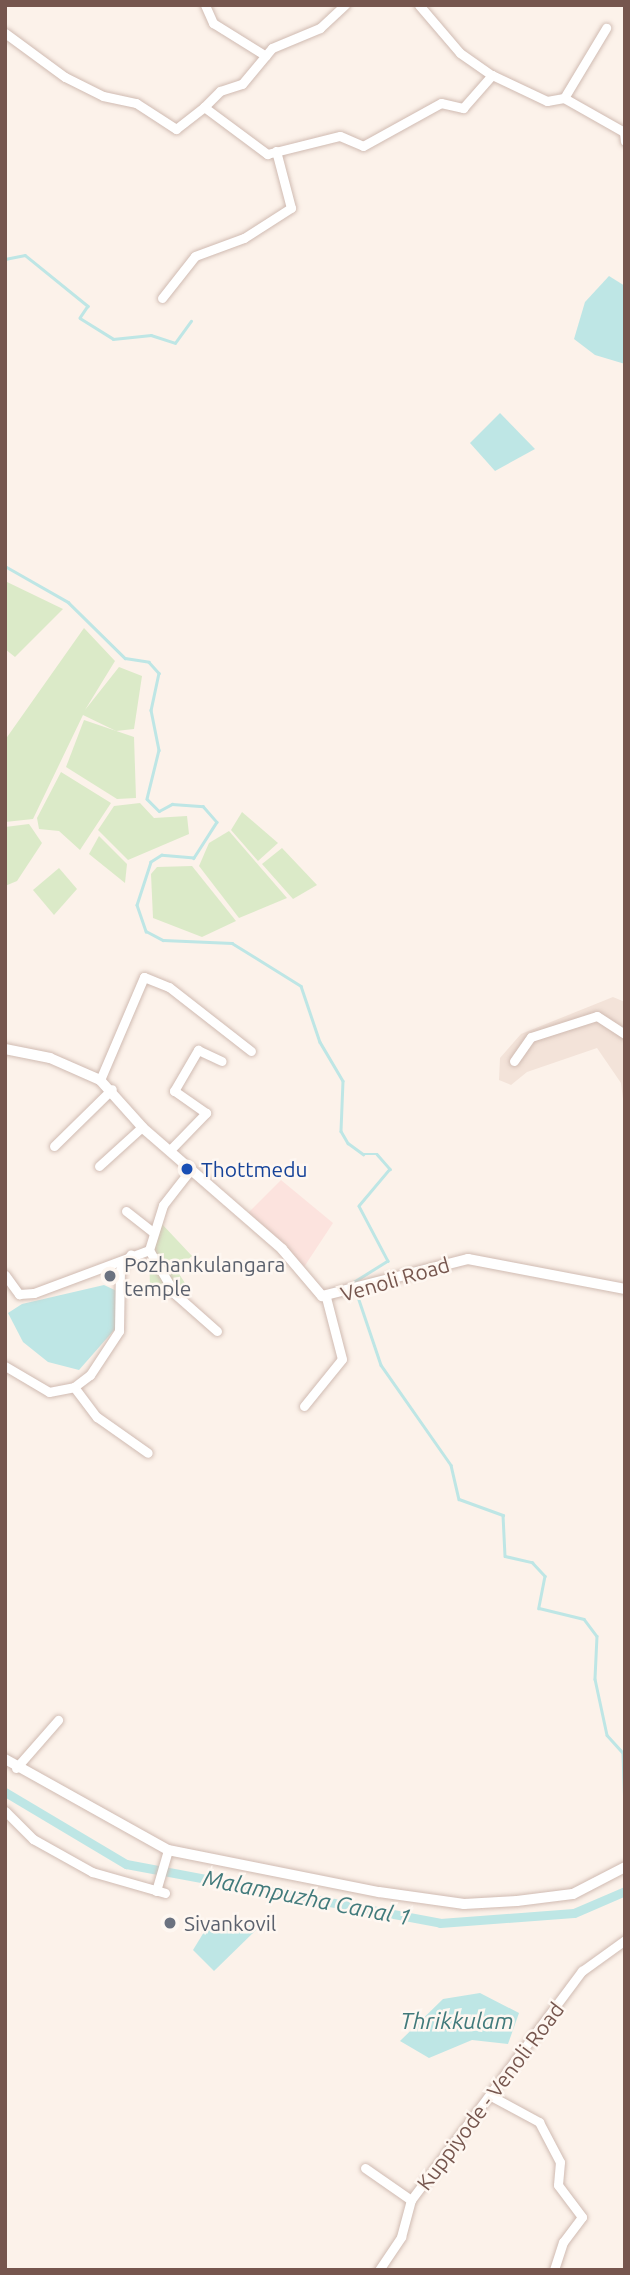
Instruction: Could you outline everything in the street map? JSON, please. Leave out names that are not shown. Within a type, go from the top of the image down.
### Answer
[{"type":"street","points":[[205,5],[213,23],[266,56]]},
{"type":"street","points":[[5,33],[65,78],[103,96],[136,103],[176,129],[220,91],[242,84],[266,56],[320,28],[345,5]]},
{"type":"street","points":[[419,5],[460,53],[492,75],[547,101],[564,98],[624,132],[625,141]]},
{"type":"street","points":[[564,98],[607,28]]},
{"type":"street","points":[[204,107],[267,153],[340,136],[363,146],[441,103],[463,108],[492,75]]},
{"type":"street","points":[[162,298],[195,256],[244,238],[291,208],[276,152]]},
{"type":"street","points":[[100,1080],[144,977],[169,987],[251,1051]]},
{"type":"street","points":[[514,1060],[531,1037],[597,1016],[625,1034]]},
{"type":"street","name":"Venoli Road","points":[[5,1049],[50,1058],[100,1080],[112,1089],[142,1127],[191,1169],[326,1297],[468,1259],[625,1289]]},
{"type":"street","points":[[170,1150],[206,1113],[174,1091],[198,1050],[222,1060]]},
{"type":"street","points":[[54,1146],[112,1089]]},
{"type":"street","points":[[99,1166],[142,1127]]},
{"type":"street","points":[[191,1169],[172,1190],[153,1232],[149,1250],[175,1294],[217,1331]]},
{"type":"street","points":[[126,1211],[153,1232]]},
{"type":"street","points":[[5,1275],[19,1294],[34,1293],[131,1254],[149,1250]]},
{"type":"street","points":[[120,1270],[131,1254]]},
{"type":"street","points":[[5,1377],[9,1367],[49,1392],[74,1387],[111,1352],[125,1299],[120,1270],[113,1261]]},
{"type":"street","points":[[304,1406],[342,1359],[326,1297]]},
{"type":"street","points":[[74,1387],[97,1417],[148,1453]]},
{"type":"street","points":[[16,1768],[58,1720]]},
{"type":"street","points":[[5,1759],[16,1768],[168,1850],[464,1904],[573,1894],[625,1867]]},
{"type":"street","points":[[5,1811],[33,1839],[92,1872],[161,1892],[168,1850]]},
{"type":"street","name":"Kuppiyode - Venoli Road","points":[[379,2270],[401,2237],[411,2200],[582,1971],[625,1940]]},
{"type":"street","points":[[491,2096],[539,2122],[560,2162],[558,2185],[582,2217],[563,2242],[554,2270]]},
{"type":"street","points":[[365,2168],[411,2200]]},
{"type":"shaded area","points":[[613,997],[625,1002],[625,1115],[621,1083],[597,1048],[527,1072],[511,1085],[499,1080],[500,1058],[521,1034]]},
{"type":"shaded area","points":[[281,1180],[333,1223],[304,1267],[247,1214]]},
{"type":"green space","points":[[5,581],[63,609],[15,657],[5,649]]},
{"type":"green space","points":[[84,628],[115,661],[85,710],[119,667],[142,676],[134,729],[116,731],[83,715],[33,819],[5,822],[5,740]]},
{"type":"green space","points":[[84,720],[134,737],[136,798],[117,799],[66,767]]},
{"type":"green space","points":[[61,772],[111,803],[80,850],[59,831],[39,829],[37,818]]},
{"type":"green space","points":[[140,803],[154,818],[187,816],[189,834],[128,860],[98,830],[114,806]]},
{"type":"green space","points":[[242,812],[278,843],[258,861],[231,830]]},
{"type":"green space","points":[[29,824],[42,843],[17,881],[5,886],[5,827]]},
{"type":"green space","points":[[229,831],[287,898],[239,918],[199,866],[209,843]]},
{"type":"green space","points":[[99,836],[127,864],[125,883],[89,854]]},
{"type":"green space","points":[[282,848],[317,885],[293,899],[262,864]]},
{"type":"green space","points":[[192,866],[236,921],[202,937],[153,918],[151,874],[157,867]]},
{"type":"green space","points":[[59,868],[77,889],[54,915],[33,890]]},
{"type":"green space","points":[[161,1223],[192,1256],[176,1269],[190,1291],[182,1301],[150,1286],[149,1256]]},
{"type":"water","points":[[609,276],[625,286],[625,364],[595,355],[574,339],[585,302]]},
{"type":"water","points":[[500,413],[535,449],[495,471],[470,443]]},
{"type":"water","points":[[104,1285],[121,1293],[115,1329],[79,1370],[48,1362],[23,1342],[8,1313],[22,1304]]},
{"type":"water","points":[[212,1919],[259,1927],[214,1971],[193,1950]]},
{"type":"water","name":"Thrikkulam","points":[[480,1993],[519,2013],[508,2044],[472,2040],[429,2058],[400,2041],[443,1999]]},
{"type":"waterway","points":[[5,259],[25,255],[88,306],[80,318],[113,339],[151,335],[175,343],[191,321]]},
{"type":"waterway","points":[[5,566],[68,602],[125,658],[149,662],[159,673],[151,710],[159,750],[147,799],[159,811],[172,804],[203,806],[217,822],[194,858],[162,855],[151,862],[137,905],[146,931],[163,940],[232,943],[301,986],[320,1042],[343,1081],[341,1131],[348,1143],[363,1154],[377,1154],[390,1169],[359,1206],[388,1261],[355,1282]]},
{"type":"waterway","points":[[356,1291],[381,1365],[451,1465],[459,1499],[503,1515],[505,1556],[532,1562],[545,1576],[539,1608],[584,1619],[597,1636],[595,1679],[607,1735],[623,1753],[625,1809]]},
{"type":"waterway","name":"Malampuzha Canal 1","points":[[5,1792],[126,1864],[440,1923],[574,1913],[625,1891]]},
{"type":"place","name":"Thottmedu","points":[[187,1169]]},
{"type":"place","name":"Pozhankulangara temple","points":[[110,1276]]},
{"type":"place","name":"Sivankovil","points":[[170,1923]]}]
